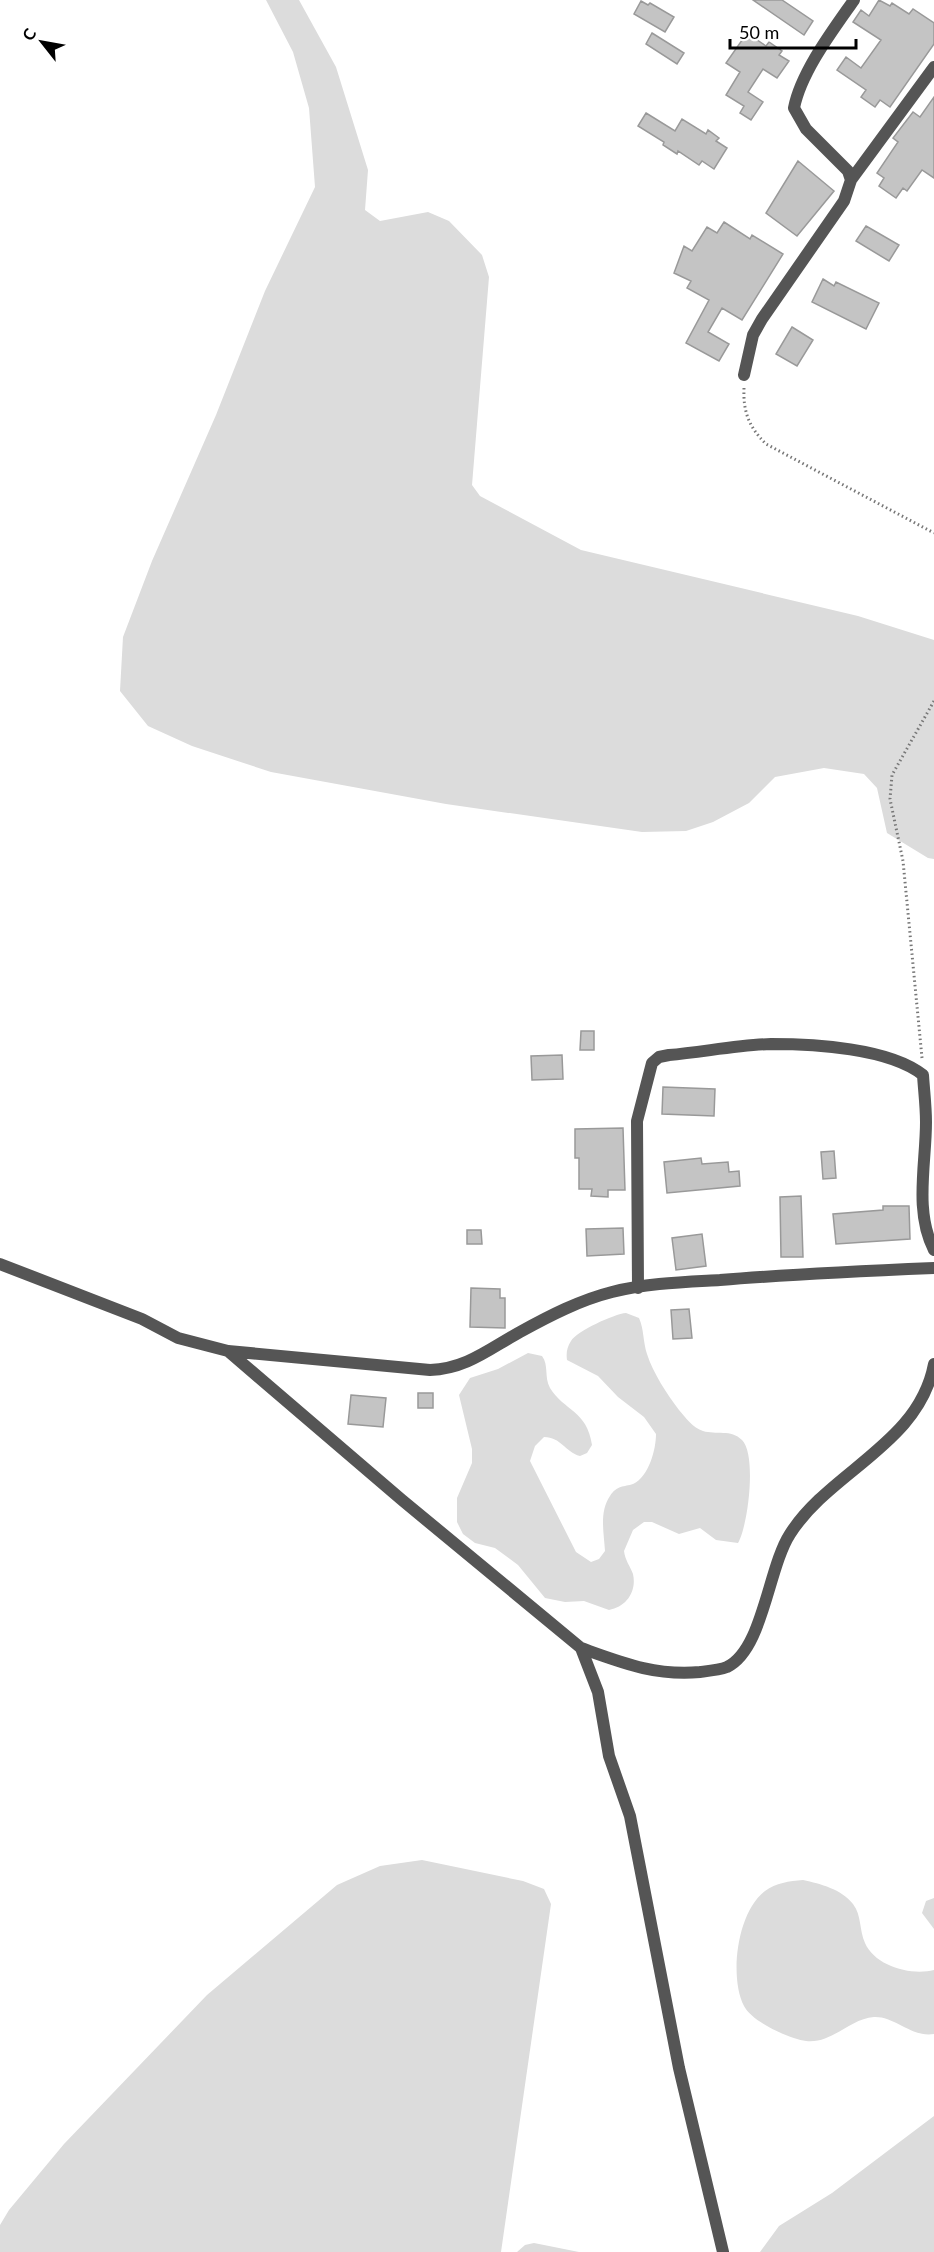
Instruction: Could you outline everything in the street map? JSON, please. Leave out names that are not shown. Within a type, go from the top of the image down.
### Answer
[{"type":"street","points":[[851,180],[842,163],[806,129],[794,108],[796,98],[816,60],[854,0]]},
{"type":"street","points":[[744,375],[748,353],[758,327],[833,220],[849,190],[851,180],[934,67]]},
{"type":"street","points":[[638,1288],[638,1121],[652,1063],[659,1057],[770,1044],[828,1048],[905,1062],[923,1075],[926,1122],[923,1204],[926,1233],[934,1250]]},
{"type":"street","points":[[0,1264],[142,1319],[178,1338],[228,1351],[328,1362],[447,1370],[465,1364],[573,1305],[612,1292],[791,1274],[934,1268]]},
{"type":"street","points":[[228,1351],[402,1500],[581,1648],[637,1668],[672,1674],[727,1667],[744,1653],[789,1535],[813,1506],[880,1450],[902,1427],[926,1388],[934,1364]]},
{"type":"street","points":[[581,1648],[598,1692],[609,1756],[630,1816],[679,2068],[723,2252]]},
{"type":"path","points":[[744,375],[744,409],[747,421],[754,433],[766,444],[934,533]]},
{"type":"path","points":[[923,1075],[903,861],[890,799],[892,775],[934,701]]},
{"type":"shaded area","points":[[266,0],[299,0],[336,67],[368,170],[365,210],[380,221],[428,212],[449,221],[482,255],[489,277],[472,485],[480,496],[581,550],[858,616],[934,640],[934,859],[928,858],[887,833],[877,788],[864,774],[824,768],[775,777],[749,803],[713,822],[686,831],[642,832],[446,804],[271,772],[192,746],[148,726],[120,691],[123,637],[152,561],[216,415],[265,291],[315,187],[309,108],[293,52]]},
{"type":"shaded area","points":[[626,1313],[639,1318],[653,1369],[679,1410],[703,1431],[728,1433],[742,1440],[747,1448],[750,1475],[748,1507],[738,1543],[716,1540],[700,1528],[679,1534],[652,1522],[644,1522],[633,1530],[624,1551],[633,1574],[632,1593],[620,1606],[609,1610],[584,1601],[565,1602],[545,1598],[518,1565],[495,1548],[475,1543],[463,1534],[457,1522],[457,1498],[472,1463],[472,1449],[459,1395],[470,1378],[498,1369],[528,1353],[542,1356],[550,1388],[580,1418],[589,1433],[592,1445],[587,1453],[580,1456],[555,1439],[544,1437],[535,1446],[530,1461],[576,1552],[591,1562],[599,1559],[605,1551],[603,1523],[607,1502],[615,1490],[633,1484],[643,1475],[653,1455],[656,1434],[644,1417],[618,1397],[598,1376],[567,1360],[567,1352],[571,1341],[580,1333],[605,1320]]},
{"type":"shaded area","points":[[422,1860],[523,1881],[544,1889],[551,1904],[501,2252],[0,2252],[0,2225],[9,2210],[64,2144],[207,1995],[337,1885],[380,1866]]},
{"type":"shaded area","points":[[803,1880],[843,1894],[853,1904],[858,1913],[865,1943],[877,1958],[905,1970],[925,1972],[934,1970],[934,2034],[918,2033],[889,2020],[874,2017],[856,2022],[824,2039],[806,2041],[772,2029],[748,2012],[739,1994],[737,1962],[738,1945],[748,1914],[755,1901],[769,1888]]},
{"type":"shaded area","points":[[934,1898],[934,1929],[922,1913],[926,1901]]},
{"type":"shaded area","points":[[934,2116],[934,2252],[760,2252],[779,2226],[832,2193]]},
{"type":"shaded area","points":[[534,2243],[579,2252],[517,2252],[525,2245]]},
{"type":"building","points":[[753,0],[782,0],[813,21],[804,35]]},
{"type":"building","points":[[879,0],[890,6],[892,3],[909,14],[913,9],[934,23],[934,44],[890,107],[880,100],[875,107],[861,97],[866,90],[837,70],[846,57],[861,68],[881,40],[853,22],[861,10],[869,16]]},
{"type":"building","points":[[641,1],[648,5],[650,3],[674,17],[665,32],[634,14]]},
{"type":"building","points":[[652,33],[684,53],[677,64],[646,44]]},
{"type":"building","points":[[747,33],[766,46],[769,42],[782,51],[779,55],[789,61],[777,78],[763,69],[748,92],[763,102],[751,120],[740,113],[744,106],[726,95],[740,72],[726,63]]},
{"type":"building","points":[[934,97],[934,178],[922,170],[907,191],[903,188],[896,198],[879,186],[884,178],[877,173],[898,142],[893,138],[913,112],[920,117]]},
{"type":"building","points":[[646,113],[675,131],[682,119],[706,134],[708,130],[719,138],[716,141],[727,148],[714,169],[702,161],[699,165],[678,151],[677,154],[663,145],[664,142],[638,126]]},
{"type":"building","points":[[798,161],[834,191],[797,236],[766,213]]},
{"type":"building","points":[[724,222],[750,239],[752,235],[783,254],[742,320],[722,308],[708,332],[729,344],[719,361],[686,343],[709,300],[687,288],[691,281],[674,273],[684,246],[692,251],[707,227],[717,233]]},
{"type":"building","points":[[866,226],[899,245],[889,261],[856,241]]},
{"type":"building","points":[[823,279],[834,286],[836,282],[879,303],[866,329],[812,302]]},
{"type":"building","points":[[792,327],[813,340],[797,366],[776,354]]},
{"type":"building","points":[[581,1031],[594,1031],[594,1050],[580,1050]]},
{"type":"building","points":[[562,1055],[563,1079],[532,1080],[531,1056]]},
{"type":"building","points":[[663,1087],[715,1089],[714,1116],[662,1114]]},
{"type":"building","points":[[623,1128],[625,1190],[608,1190],[608,1197],[591,1196],[592,1189],[579,1189],[579,1158],[575,1158],[575,1129]]},
{"type":"building","points":[[834,1151],[836,1178],[823,1179],[821,1152]]},
{"type":"building","points":[[701,1158],[702,1164],[728,1162],[729,1172],[739,1171],[740,1186],[667,1193],[664,1162]]},
{"type":"building","points":[[801,1196],[803,1257],[781,1257],[780,1197]]},
{"type":"building","points":[[883,1206],[909,1206],[910,1239],[836,1244],[833,1214],[883,1210]]},
{"type":"building","points":[[623,1228],[624,1254],[587,1256],[586,1229]]},
{"type":"building","points":[[467,1230],[481,1230],[482,1244],[467,1244]]},
{"type":"building","points":[[702,1234],[706,1266],[676,1270],[672,1238]]},
{"type":"building","points":[[471,1288],[500,1289],[500,1298],[505,1298],[505,1328],[470,1327]]},
{"type":"building","points":[[689,1309],[692,1338],[673,1339],[671,1310]]},
{"type":"building","points":[[418,1393],[433,1393],[433,1408],[418,1408]]},
{"type":"building","points":[[351,1395],[386,1398],[383,1427],[348,1424]]}]
